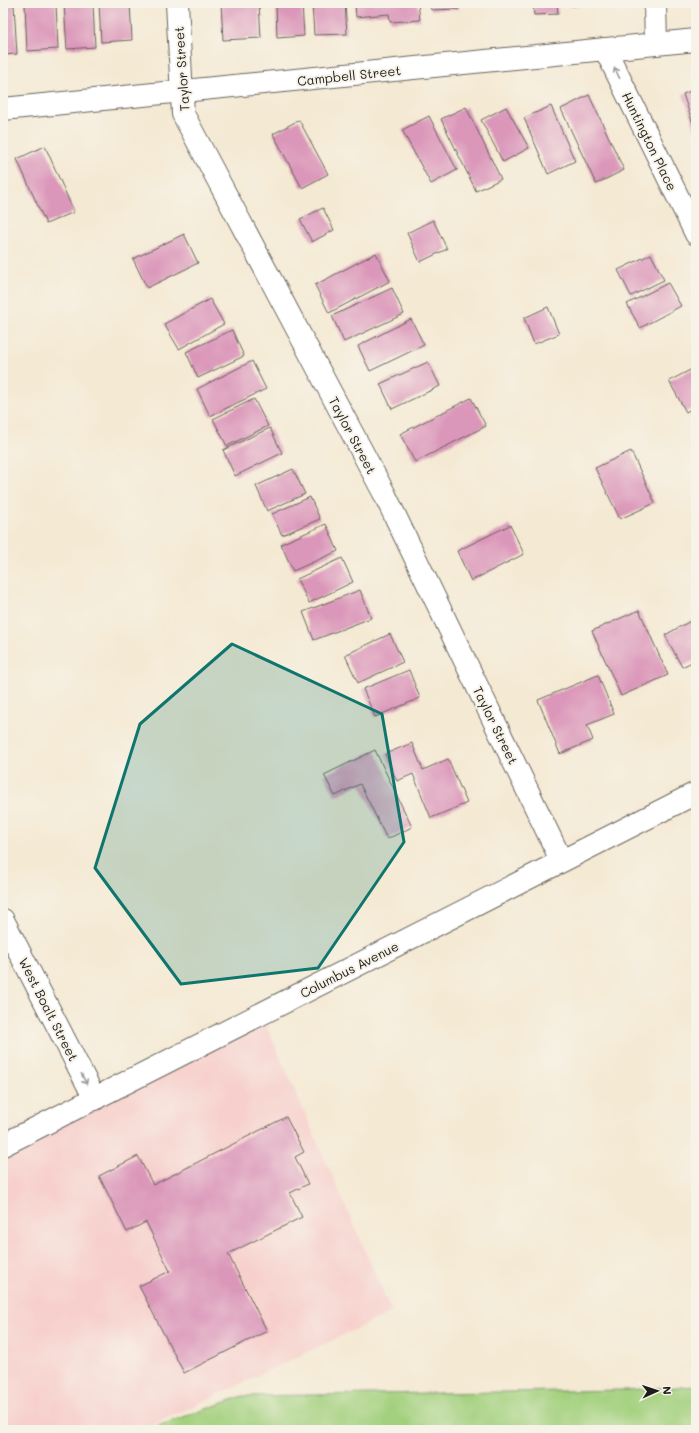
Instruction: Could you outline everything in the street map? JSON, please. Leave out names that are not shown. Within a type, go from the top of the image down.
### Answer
[{"type":"street","name":"Taylor Street","points":[[177,3],[183,114],[384,493],[561,860]]},
{"type":"street","points":[[655,3],[656,44]]},
{"type":"street","name":"Campbell Street","points":[[3,109],[696,40]]},
{"type":"street","name":"Huntington Place","points":[[605,49],[696,234]]},
{"type":"street","name":"Columbus Avenue","points":[[3,1145],[561,860],[696,793]]},
{"type":"street","name":"West Boalt Street","points":[[3,920],[95,1099]]},
{"type":"highlighted area","points":[[232,644],[382,714],[404,842],[318,968],[181,984],[95,868],[140,724]]},
{"type":"shaded area","points":[[260,1011],[392,1312],[143,1430],[3,1430],[3,1134]]},
{"type":"green space","points":[[696,1386],[696,1430],[146,1430],[243,1396],[626,1390]]},
{"type":"building","points":[[25,3],[56,3],[58,49],[27,51]]},
{"type":"building","points":[[64,3],[93,3],[95,47],[67,49]]},
{"type":"building","points":[[99,3],[130,3],[132,40],[101,42]]},
{"type":"building","points":[[221,3],[259,3],[261,38],[223,40]]},
{"type":"building","points":[[276,3],[302,3],[304,36],[277,38]]},
{"type":"building","points":[[312,3],[345,3],[347,34],[314,35]]},
{"type":"building","points":[[355,3],[418,3],[420,20],[390,22],[389,14],[356,17]]},
{"type":"building","points":[[430,3],[458,3],[459,9],[431,10]]},
{"type":"building","points":[[533,3],[557,3],[558,14],[534,15]]},
{"type":"building","points":[[571,3],[604,3],[604,4],[571,6]]},
{"type":"building","points":[[3,5],[14,5],[17,54],[3,55]]},
{"type":"building","points":[[696,89],[696,133],[683,94]]},
{"type":"building","points":[[589,95],[624,170],[596,184],[561,109]]},
{"type":"building","points":[[551,106],[575,161],[548,174],[524,118]]},
{"type":"building","points":[[466,107],[501,179],[476,191],[441,119]]},
{"type":"building","points":[[506,107],[529,148],[503,162],[481,120]]},
{"type":"building","points":[[429,116],[457,170],[431,184],[402,130]]},
{"type":"building","points":[[299,120],[328,174],[302,188],[273,134]]},
{"type":"building","points":[[45,146],[74,212],[46,224],[17,159]]},
{"type":"building","points":[[323,208],[334,230],[312,242],[300,219]]},
{"type":"building","points":[[433,220],[447,249],[420,262],[407,233]]},
{"type":"building","points":[[184,234],[198,263],[147,288],[133,259]]},
{"type":"building","points":[[376,253],[390,281],[329,313],[315,285]]},
{"type":"building","points":[[651,254],[664,280],[631,296],[618,270]]},
{"type":"building","points":[[668,283],[681,306],[640,328],[627,304]]},
{"type":"building","points":[[392,288],[404,314],[344,342],[332,316]]},
{"type":"building","points":[[210,299],[224,324],[179,349],[164,324]]},
{"type":"building","points":[[548,307],[559,334],[534,344],[524,318]]},
{"type":"building","points":[[411,319],[424,345],[370,371],[358,346]]},
{"type":"building","points":[[232,330],[244,356],[198,378],[186,352]]},
{"type":"building","points":[[252,361],[266,389],[210,416],[197,389]]},
{"type":"building","points":[[428,362],[440,386],[392,409],[380,384]]},
{"type":"building","points":[[696,367],[696,406],[686,412],[669,381]]},
{"type":"building","points":[[471,398],[486,426],[415,462],[400,434]]},
{"type":"building","points":[[254,399],[268,426],[227,446],[213,419]]},
{"type":"building","points":[[270,428],[282,453],[235,476],[223,450]]},
{"type":"building","points":[[631,451],[655,503],[620,519],[595,468]]},
{"type":"building","points":[[293,469],[305,494],[267,511],[256,486]]},
{"type":"building","points":[[310,497],[320,519],[282,535],[272,514]]},
{"type":"building","points":[[326,524],[338,551],[293,571],[281,544]]},
{"type":"building","points":[[510,525],[524,554],[471,581],[457,551]]},
{"type":"building","points":[[342,558],[353,582],[309,603],[297,579]]},
{"type":"building","points":[[360,590],[371,618],[314,640],[303,612]]},
{"type":"building","points":[[639,610],[668,675],[621,696],[592,631]]},
{"type":"building","points":[[696,618],[696,660],[682,667],[665,635]]},
{"type":"building","points":[[390,634],[403,662],[358,683],[345,655]]},
{"type":"building","points":[[409,670],[420,698],[375,717],[363,689]]},
{"type":"building","points":[[598,675],[614,714],[587,725],[593,740],[560,754],[538,700]]},
{"type":"building","points":[[412,743],[423,770],[448,759],[467,803],[431,818],[413,774],[397,781],[385,754]]},
{"type":"building","points":[[375,750],[412,827],[387,839],[360,784],[335,796],[324,775]]},
{"type":"building","points":[[286,1117],[304,1152],[295,1157],[308,1184],[290,1193],[302,1217],[228,1254],[267,1331],[184,1373],[139,1286],[170,1271],[146,1222],[127,1232],[99,1176],[138,1156],[153,1185]]}]
